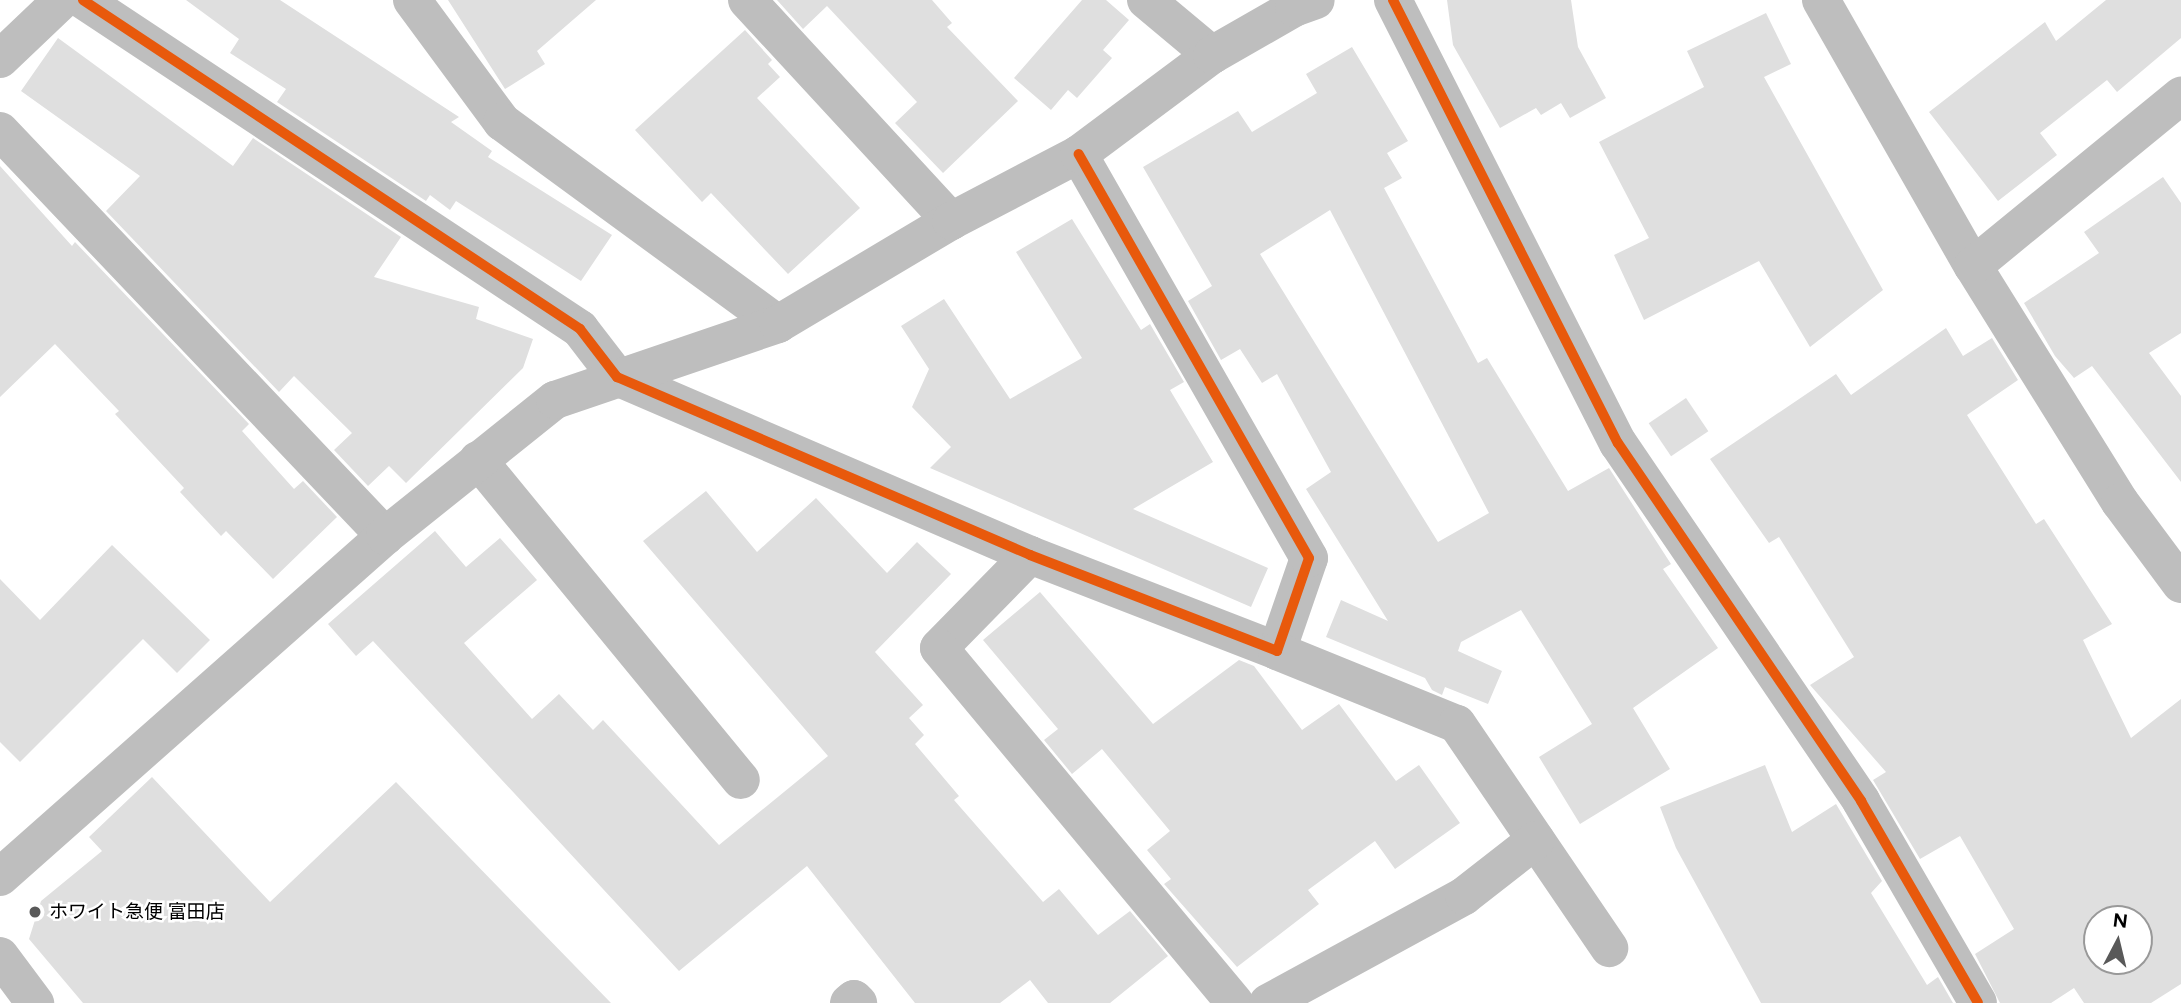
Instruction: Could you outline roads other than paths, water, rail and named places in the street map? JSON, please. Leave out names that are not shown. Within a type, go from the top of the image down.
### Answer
[{"type":"street","points":[[0,59],[62,0]]},
{"type":"street","points":[[83,0],[580,329],[617,377],[1030,555],[1457,724],[1609,948]]},
{"type":"street","points":[[412,0],[502,122],[778,324]]},
{"type":"street","points":[[747,0],[951,221]]},
{"type":"street","points":[[1146,0],[1212,55]]},
{"type":"street","points":[[0,877],[385,536],[555,400],[778,324],[951,221],[1079,154],[1212,55],[1294,8],[1316,0]]},
{"type":"street","points":[[1393,0],[1618,443],[1860,801],[1978,1003]]},
{"type":"street","points":[[1821,0],[1973,266],[2120,502],[2181,584]]},
{"type":"street","points":[[1973,266],[2181,96]]},
{"type":"street","points":[[0,131],[385,536]]},
{"type":"street","points":[[1079,154],[1309,558],[1277,651]]},
{"type":"street","points":[[478,460],[741,780]]},
{"type":"street","points":[[1030,555],[939,648],[1234,1003]]},
{"type":"street","points":[[1268,1003],[1464,896],[1536,840]]},
{"type":"street","points":[[0,956],[35,1003]]},
{"type":"street","points":[[849,1003],[854,999],[858,1003]]},
{"type":"place","name":"ホワイト急便 富田店","points":[[35,912]]}]
